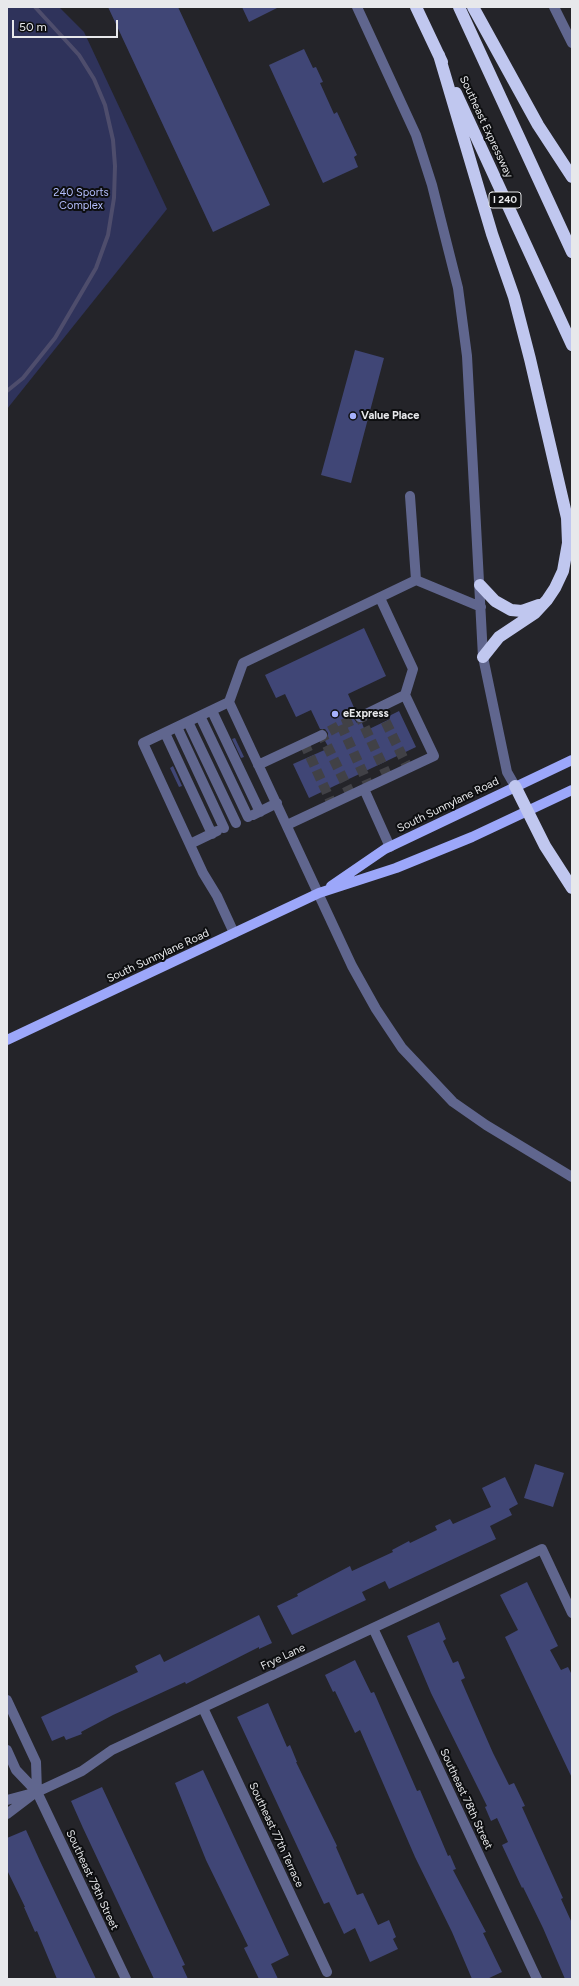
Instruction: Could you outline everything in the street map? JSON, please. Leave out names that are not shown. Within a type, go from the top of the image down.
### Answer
[{"type":"highway","name":"Southeast Expressway","points":[[416,7],[572,345]]},
{"type":"highway","points":[[459,7],[572,252]]},
{"type":"highway","points":[[473,7],[538,125],[572,177]]},
{"type":"highway","points":[[439,55],[490,227],[515,304],[530,359],[567,518],[568,543],[563,571],[547,600],[535,613],[499,637],[483,657]]},
{"type":"highway","points":[[480,585],[495,601],[516,611],[528,610],[547,600]]},
{"type":"highway","points":[[515,786],[544,846],[572,888]]},
{"type":"main road","name":"South Sunnylane Road","points":[[319,894],[390,847],[572,760]]},
{"type":"main road","name":"South Sunnylane Road","points":[[7,1040],[319,894],[396,868],[472,837],[572,790]]},
{"type":"street","points":[[357,7],[416,135],[432,185],[458,288],[467,356],[483,657],[507,772],[515,786]]},
{"type":"street","points":[[554,7],[572,43]]},
{"type":"street","points":[[410,496],[416,580]]},
{"type":"street","points":[[234,933],[190,844],[143,743],[229,702],[243,663],[416,580],[481,607]]},
{"type":"street","points":[[287,825],[434,756],[405,695],[413,669],[380,598]]},
{"type":"street","points":[[360,717],[405,695]]},
{"type":"street","points":[[229,702],[352,966],[376,1009],[402,1048],[453,1102],[486,1125],[572,1178]]},
{"type":"street","points":[[212,711],[260,812]]},
{"type":"street","points":[[200,716],[248,817]]},
{"type":"street","points":[[188,722],[236,823]]},
{"type":"street","points":[[176,727],[224,828]]},
{"type":"street","points":[[165,733],[212,834]]},
{"type":"street","points":[[258,765],[322,734]]},
{"type":"street","points":[[364,789],[390,847]]},
{"type":"street","points":[[190,844],[277,803]]},
{"type":"street","name":"Frye Lane","points":[[7,1800],[37,1792],[82,1771],[112,1750],[542,1549],[572,1614]]},
{"type":"street","name":"Southeast 78th Street","points":[[373,1628],[537,1979]]},
{"type":"street","name":"Southeast 79th Street","points":[[7,1700],[36,1762],[37,1792]]},
{"type":"street","name":"Southeast 77th Terrace","points":[[204,1708],[327,1972]]},
{"type":"street","name":"Southeast 79th Street","points":[[7,1750],[16,1770],[37,1792],[126,1979]]},
{"type":"street","name":"Frye Lane","points":[[7,1814],[37,1792]]},
{"type":"green space","name":"240 Sports Complex","points":[[7,7],[59,7],[84,32],[167,209],[7,409]]},
{"type":"building","points":[[108,7],[178,7],[270,205],[213,232]]},
{"type":"building","points":[[242,7],[279,7],[249,22]]},
{"type":"building","points":[[304,49],[313,68],[316,67],[323,82],[320,83],[334,114],[337,112],[357,155],[354,157],[358,167],[323,183],[269,65]]},
{"type":"building","name":"Value Place","points":[[355,350],[384,358],[351,483],[321,475]]},
{"type":"building","name":"eExpress","points":[[364,628],[386,676],[348,694],[356,712],[354,719],[357,723],[362,723],[365,731],[390,719],[389,716],[399,711],[416,747],[309,798],[293,764],[329,748],[325,741],[328,733],[325,729],[320,729],[311,710],[296,717],[285,694],[276,698],[265,675]]},
{"type":"building","points":[[235,738],[244,757],[241,758],[232,739]]},
{"type":"building","points":[[173,766],[182,786],[179,787],[170,768]]},
{"type":"building","points":[[535,1464],[564,1473],[553,1507],[524,1498]]},
{"type":"building","points":[[505,1477],[518,1504],[509,1509],[512,1515],[490,1526],[496,1539],[389,1589],[385,1581],[362,1592],[366,1600],[292,1635],[277,1606],[298,1596],[297,1594],[350,1566],[352,1571],[393,1552],[392,1550],[409,1541],[410,1543],[437,1530],[435,1526],[450,1519],[453,1524],[491,1507],[482,1488]]},
{"type":"building","points":[[527,1582],[558,1646],[550,1650],[561,1670],[568,1667],[572,1675],[572,1778],[505,1637],[518,1630],[500,1595]]},
{"type":"building","points":[[259,1615],[272,1643],[259,1649],[259,1647],[186,1684],[185,1682],[113,1715],[81,1732],[82,1734],[66,1740],[64,1736],[52,1741],[41,1717],[138,1672],[135,1666],[160,1654],[164,1662]]},
{"type":"building","points":[[439,1622],[446,1639],[443,1641],[453,1663],[458,1661],[465,1678],[461,1680],[493,1753],[509,1785],[514,1783],[525,1806],[522,1807],[563,1898],[561,1899],[572,1923],[572,1979],[565,1979],[543,1928],[502,1845],[508,1842],[497,1818],[491,1821],[485,1807],[487,1806],[431,1693],[407,1636]]},
{"type":"building","points":[[355,1660],[371,1693],[374,1692],[417,1791],[420,1790],[448,1856],[450,1855],[456,1869],[453,1870],[486,1932],[483,1933],[502,1972],[487,1979],[472,1979],[452,1932],[415,1857],[360,1730],[355,1733],[335,1691],[333,1692],[325,1675]]},
{"type":"building","points":[[268,1703],[287,1747],[290,1745],[296,1762],[337,1846],[336,1847],[357,1895],[363,1893],[378,1925],[389,1920],[396,1937],[393,1939],[398,1949],[370,1962],[355,1928],[344,1934],[329,1902],[324,1904],[237,1717]]},
{"type":"building","points":[[203,1770],[289,1955],[271,1964],[278,1979],[259,1979],[244,1948],[248,1946],[206,1860],[175,1783]]},
{"type":"building","points":[[102,1787],[185,1965],[182,1966],[188,1979],[154,1979],[83,1828],[71,1801]]},
{"type":"building","points":[[26,1830],[96,1979],[57,1979],[37,1931],[35,1932],[7,1870],[7,1838]]},
{"type":"waterway","points":[[7,391],[23,378],[55,338],[96,268],[108,235],[114,198],[115,166],[113,140],[105,105],[94,79],[79,55],[35,7]]},
{"type":"tunnel","points":[[379,708],[408,768]]},
{"type":"tunnel","points":[[351,795],[322,735],[341,725],[360,717],[388,777]]},
{"type":"tunnel","points":[[341,725],[369,786]]},
{"type":"tunnel","points":[[304,743],[332,804]]},
{"type":"place","name":"Value Place","points":[[353,416]]},
{"type":"place","name":"eExpress","points":[[335,714]]}]
